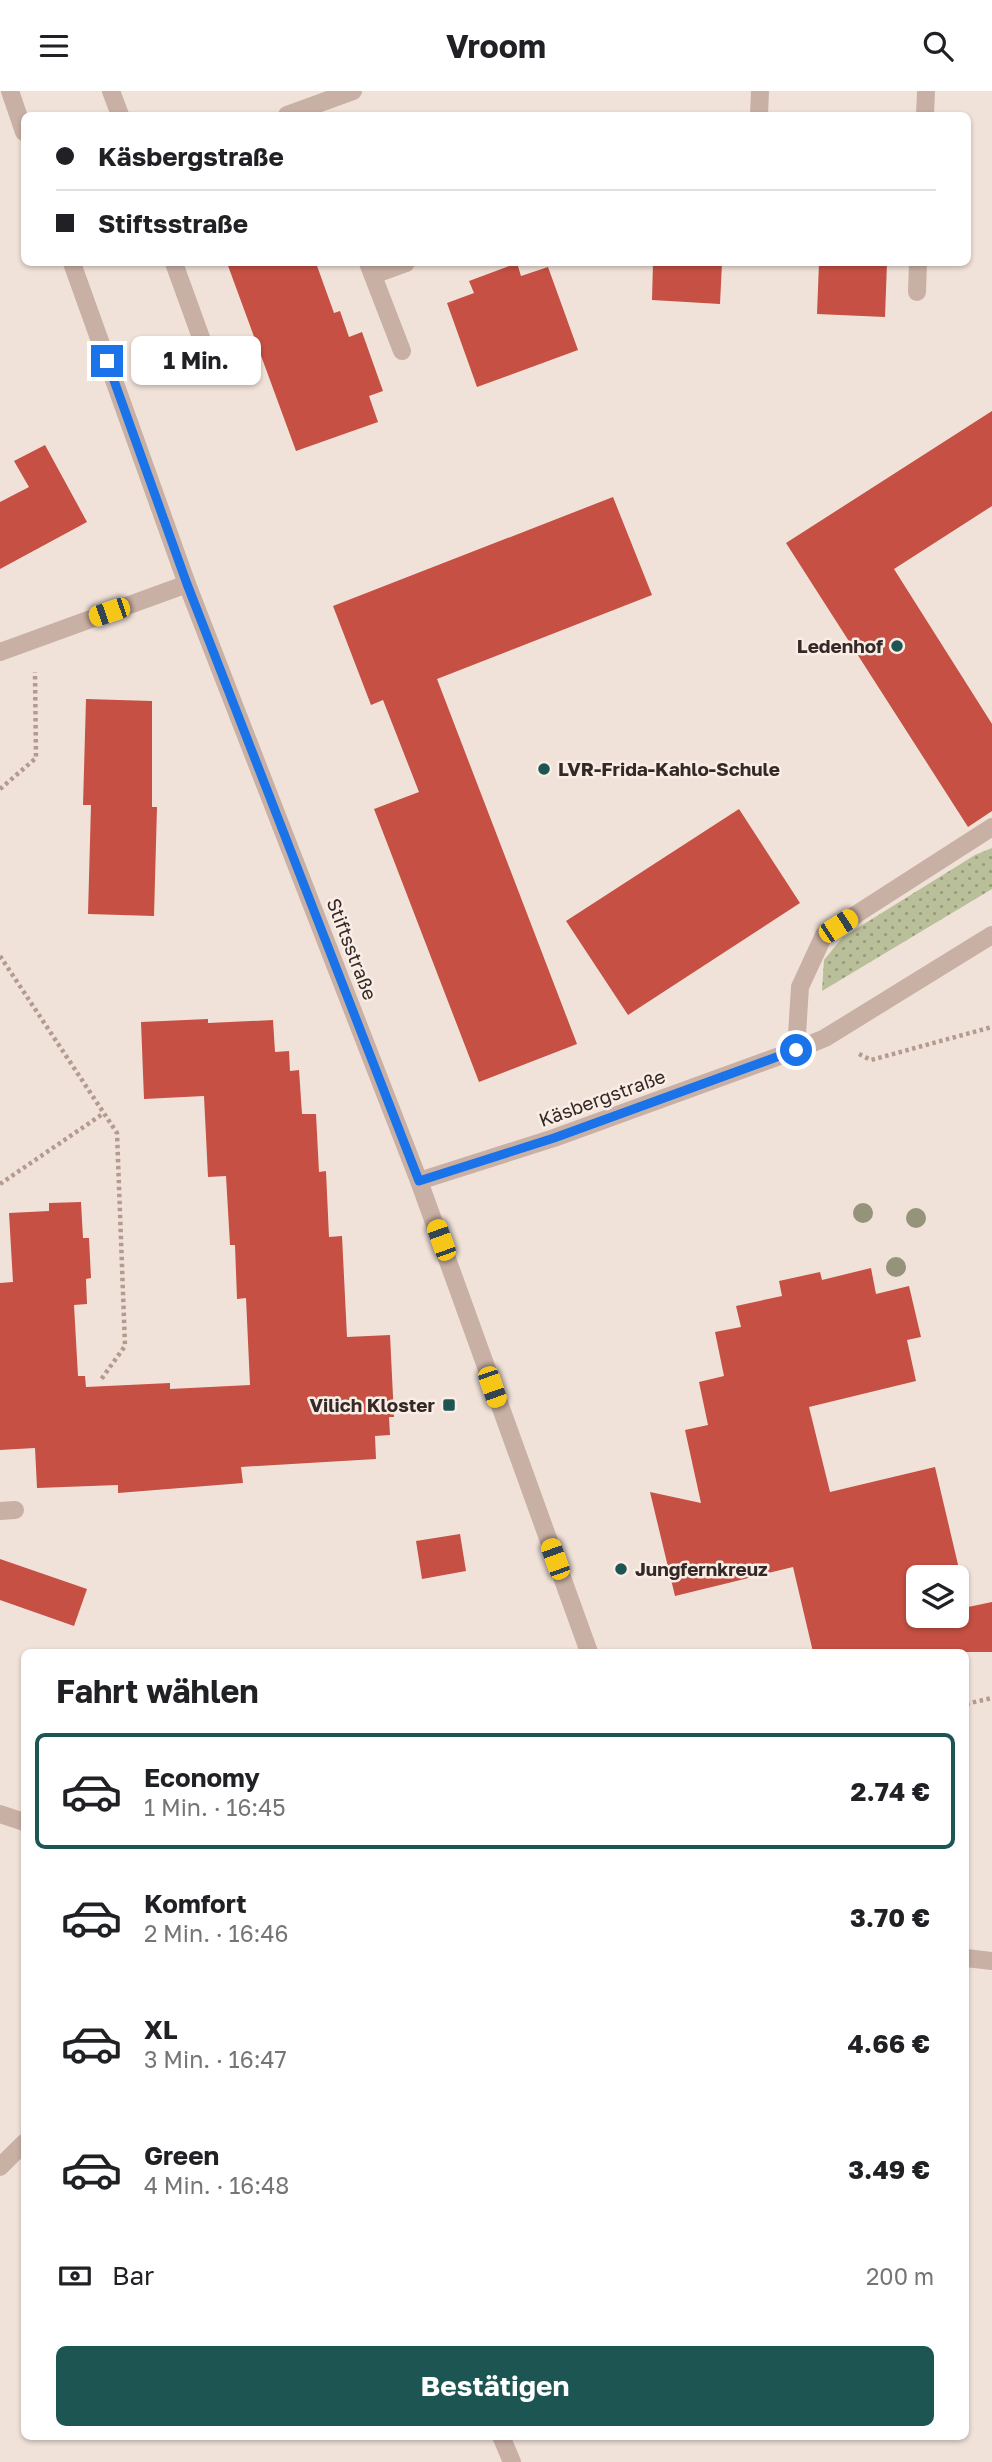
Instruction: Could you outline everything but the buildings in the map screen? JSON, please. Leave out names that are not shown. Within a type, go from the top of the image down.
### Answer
[{"type":"street","points":[[10,91],[21,122]]},
{"type":"street","points":[[111,91],[119,112]]},
{"type":"street","points":[[309,105],[353,91]]},
{"type":"street","points":[[759,112],[760,91]]},
{"type":"street","points":[[925,112],[926,91]]},
{"type":"street","name":"Stiftsstraße","points":[[73,266],[187,584],[419,1181],[588,1649]]},
{"type":"street","points":[[175,266],[212,368]]},
{"type":"street","points":[[388,266],[370,269],[402,351]]},
{"type":"street","points":[[917,292],[918,266]]},
{"type":"street","points":[[0,652],[187,584]]},
{"type":"street","points":[[796,1050],[800,987],[824,935],[992,827]]},
{"type":"street","name":"Käsbergstraße","points":[[419,1181],[554,1138],[825,1038],[992,935]]},
{"type":"street","points":[[0,1814],[21,1821]]},
{"type":"street","points":[[969,1958],[992,1961]]},
{"type":"street","points":[[0,2167],[21,2146]]},
{"type":"street","points":[[503,2440],[512,2462]]},
{"type":"path","points":[[0,789],[36,758],[35,639]]},
{"type":"path","points":[[0,956],[117,1133],[125,1346],[100,1381]]},
{"type":"path","points":[[825,1038],[871,1061],[992,1027]]},
{"type":"path","points":[[0,1184],[104,1113]]},
{"type":"path","points":[[969,1703],[992,1698]]},
{"type":"green space","points":[[992,848],[992,889],[822,991],[824,960],[843,937],[975,855]]},
{"type":"place","name":"Ledenhof","points":[[897,646]]},
{"type":"place","name":"LVR-Frida-Kahlo-Schule","points":[[544,769]]},
{"type":"place","name":"Vilich Kloster","points":[[449,1405]]},
{"type":"place","name":"Jungfernkreuz","points":[[621,1569]]},
{"type":"route","points":[[107,361],[187,584],[419,1181],[554,1138],[796,1050]]}]
